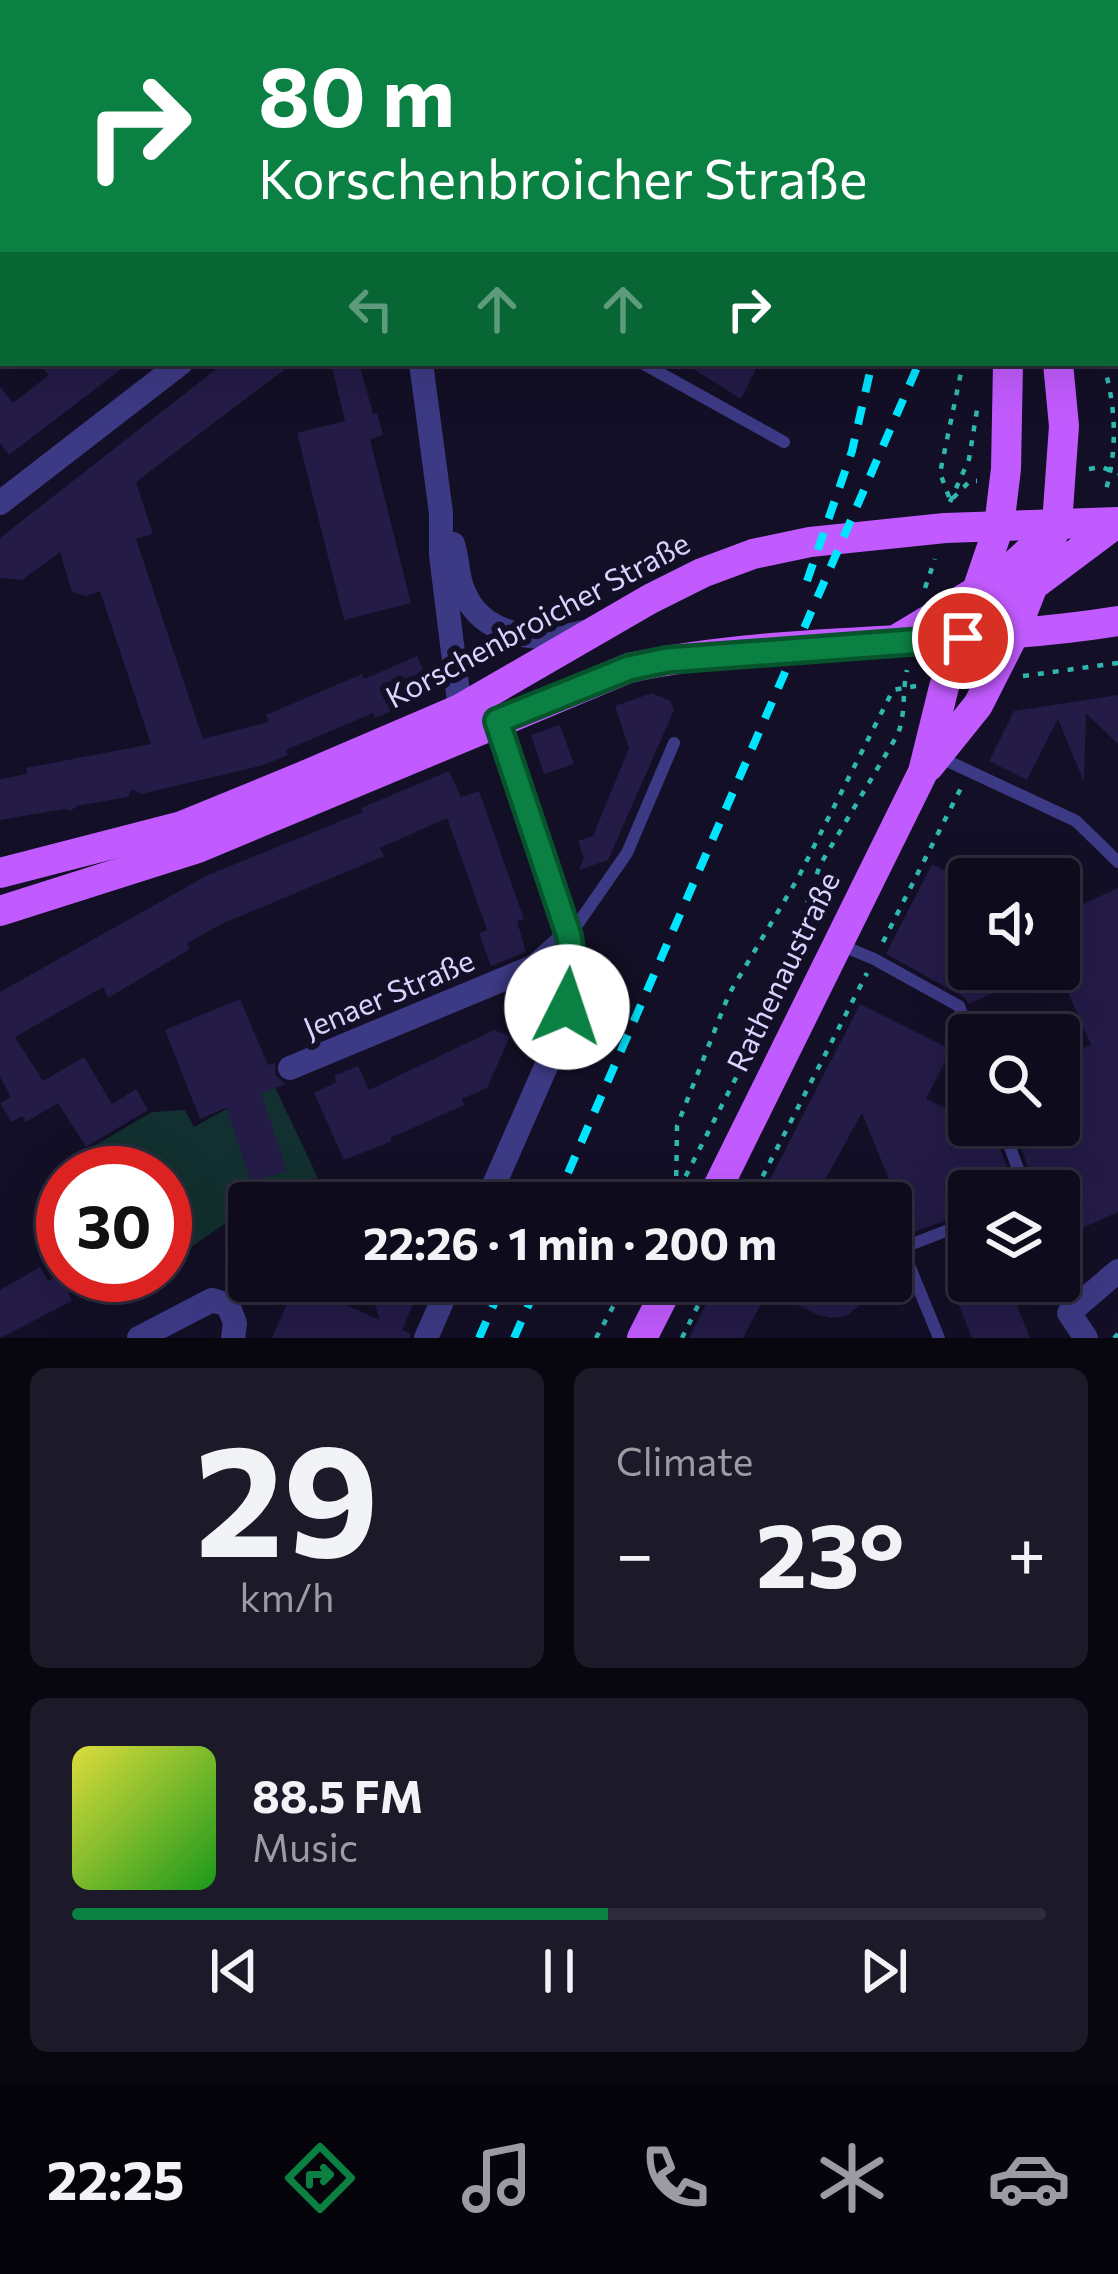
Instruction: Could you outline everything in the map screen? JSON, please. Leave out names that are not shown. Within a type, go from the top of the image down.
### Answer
[{"type":"main road","name":"Rathenaustraße","points":[[931,764],[944,687],[999,526],[1006,469],[1008,366]]},
{"type":"main road","name":"Rathenaustraße","points":[[720,1182],[931,764],[978,704],[1014,634],[1057,524],[1064,448],[1058,366]]},
{"type":"main road","name":"Korschenbroicher Straße","points":[[0,873],[182,826],[460,709],[701,573],[753,554],[948,514],[999,526],[1118,522]]},
{"type":"main road","points":[[963,638],[1118,522]]},
{"type":"main road","points":[[903,635],[1003,575],[1057,524]]},
{"type":"main road","name":"Korschenbroicher Straße","points":[[0,911],[198,848],[629,668],[903,635],[963,638],[1118,621]]},
{"type":"main road","points":[[642,1338],[660,1302]]},
{"type":"street","points":[[0,502],[178,366]]},
{"type":"street","points":[[421,366],[460,709]]},
{"type":"street","points":[[441,513],[456,551],[463,592],[479,616],[526,637],[561,638],[603,627]]},
{"type":"street","points":[[495,1182],[559,1037],[575,976],[569,936],[497,721]]},
{"type":"street","name":"Jenaer Straße","points":[[290,1068],[535,966],[569,936]]},
{"type":"street","points":[[1086,1338],[1069,1313],[1118,1270]]},
{"type":"street","points":[[140,1338],[212,1300],[228,1305],[235,1323],[233,1338]]},
{"type":"street","points":[[426,1338],[442,1302]]},
{"type":"lane","points":[[647,366],[784,442]]},
{"type":"lane","points":[[569,936],[627,853],[674,743]]},
{"type":"lane","points":[[931,764],[1076,821],[1118,862]]},
{"type":"lane","points":[[837,944],[959,1006],[962,1014]]},
{"type":"lane","points":[[939,1338],[902,1248],[948,1230]]},
{"type":"path","points":[[948,514],[940,473],[962,366]]},
{"type":"path","points":[[1104,366],[1114,398],[1111,472],[1118,474]]},
{"type":"path","points":[[903,635],[969,459],[980,395]]},
{"type":"path","points":[[1012,677],[1118,663]]},
{"type":"path","points":[[903,686],[905,715],[898,734],[820,865],[769,1013],[674,1200],[676,1126],[729,994],[798,878],[893,690],[903,686]]},
{"type":"path","points":[[596,1338],[616,1302]]},
{"type":"path","points":[[682,1338],[700,1302]]},
{"type":"green space","points":[[273,1083],[318,1178],[228,1182],[228,1222],[192,1246],[192,1146],[94,1146],[152,1112],[185,1110],[194,1127]]},
{"type":"building","points":[[42,366],[125,366],[9,455],[0,443],[0,387],[13,403],[49,375]]},
{"type":"building","points":[[220,366],[289,366],[136,482],[153,534],[136,539],[203,739],[269,722],[266,715],[417,656],[433,693],[286,750],[288,755],[264,765],[141,794],[132,789],[128,797],[76,806],[71,811],[0,820],[0,779],[27,774],[26,768],[151,744],[100,591],[86,596],[72,592],[60,552],[22,580],[0,578],[0,538]]},
{"type":"building","points":[[332,366],[360,366],[383,435],[370,439],[411,603],[344,620],[297,433],[345,421]]},
{"type":"building","points":[[689,366],[758,366],[741,399]]},
{"type":"building","points":[[652,693],[670,701],[674,710],[608,860],[579,870],[584,858],[578,841],[593,836],[629,748],[615,706]]},
{"type":"building","points":[[1118,695],[1118,744],[1086,713],[1084,782],[1058,719],[1027,780],[989,761],[1014,711]]},
{"type":"building","points":[[560,725],[574,764],[544,774],[531,735]]},
{"type":"building","points":[[449,771],[461,797],[479,791],[524,919],[517,921],[526,952],[491,966],[479,933],[487,930],[447,818],[380,848],[384,856],[224,923],[108,998],[103,987],[15,1037],[43,1081],[84,1057],[112,1104],[136,1089],[148,1110],[88,1146],[58,1103],[26,1122],[22,1116],[11,1122],[0,1103],[11,1097],[0,1076],[0,992],[206,876],[363,812],[361,808]]},
{"type":"building","points":[[932,864],[948,872],[948,988],[886,954]]},
{"type":"building","points":[[1118,888],[1118,1212],[1080,1229],[1080,1170],[1029,1170],[1020,1146],[1080,1146],[1080,1050],[1091,1045],[1067,990],[1080,990],[1081,905]]},
{"type":"building","points":[[951,990],[1000,990],[969,1004]]},
{"type":"building","points":[[240,999],[268,1065],[275,1063],[275,1075],[286,1084],[261,1093],[287,1171],[251,1182],[226,1108],[200,1119],[165,1030]]},
{"type":"building","points":[[860,1004],[948,1048],[926,1099],[948,1109],[948,1146],[999,1146],[1008,1170],[948,1170],[948,1220],[912,1233],[912,1182],[890,1182],[862,1113],[824,1182],[769,1182]]},
{"type":"building","points":[[494,1030],[510,1036],[487,1088],[462,1099],[464,1105],[344,1160],[314,1093],[337,1082],[334,1076],[358,1066],[369,1090]]},
{"type":"building","points":[[36,1269],[36,1302],[70,1302],[0,1338],[0,1290]]},
{"type":"building","points":[[288,1302],[339,1302],[380,1320],[374,1302],[414,1302],[402,1330],[410,1338],[272,1338]]},
{"type":"building","points":[[707,1302],[762,1302],[743,1338],[689,1338]]},
{"type":"building","points":[[792,1302],[863,1302],[847,1316],[818,1315]]},
{"type":"building","points":[[958,1302],[1015,1302],[1030,1338],[972,1338]]},
{"type":"railway","points":[[807,581],[852,451],[871,366]]},
{"type":"railway","points":[[564,1182],[918,366]]},
{"type":"railway","points":[[479,1338],[495,1302]]},
{"type":"railway","points":[[514,1338],[530,1302]]},
{"type":"route","points":[[567,1007],[575,976],[569,936],[497,721],[629,668],[667,660],[963,638]]}]
